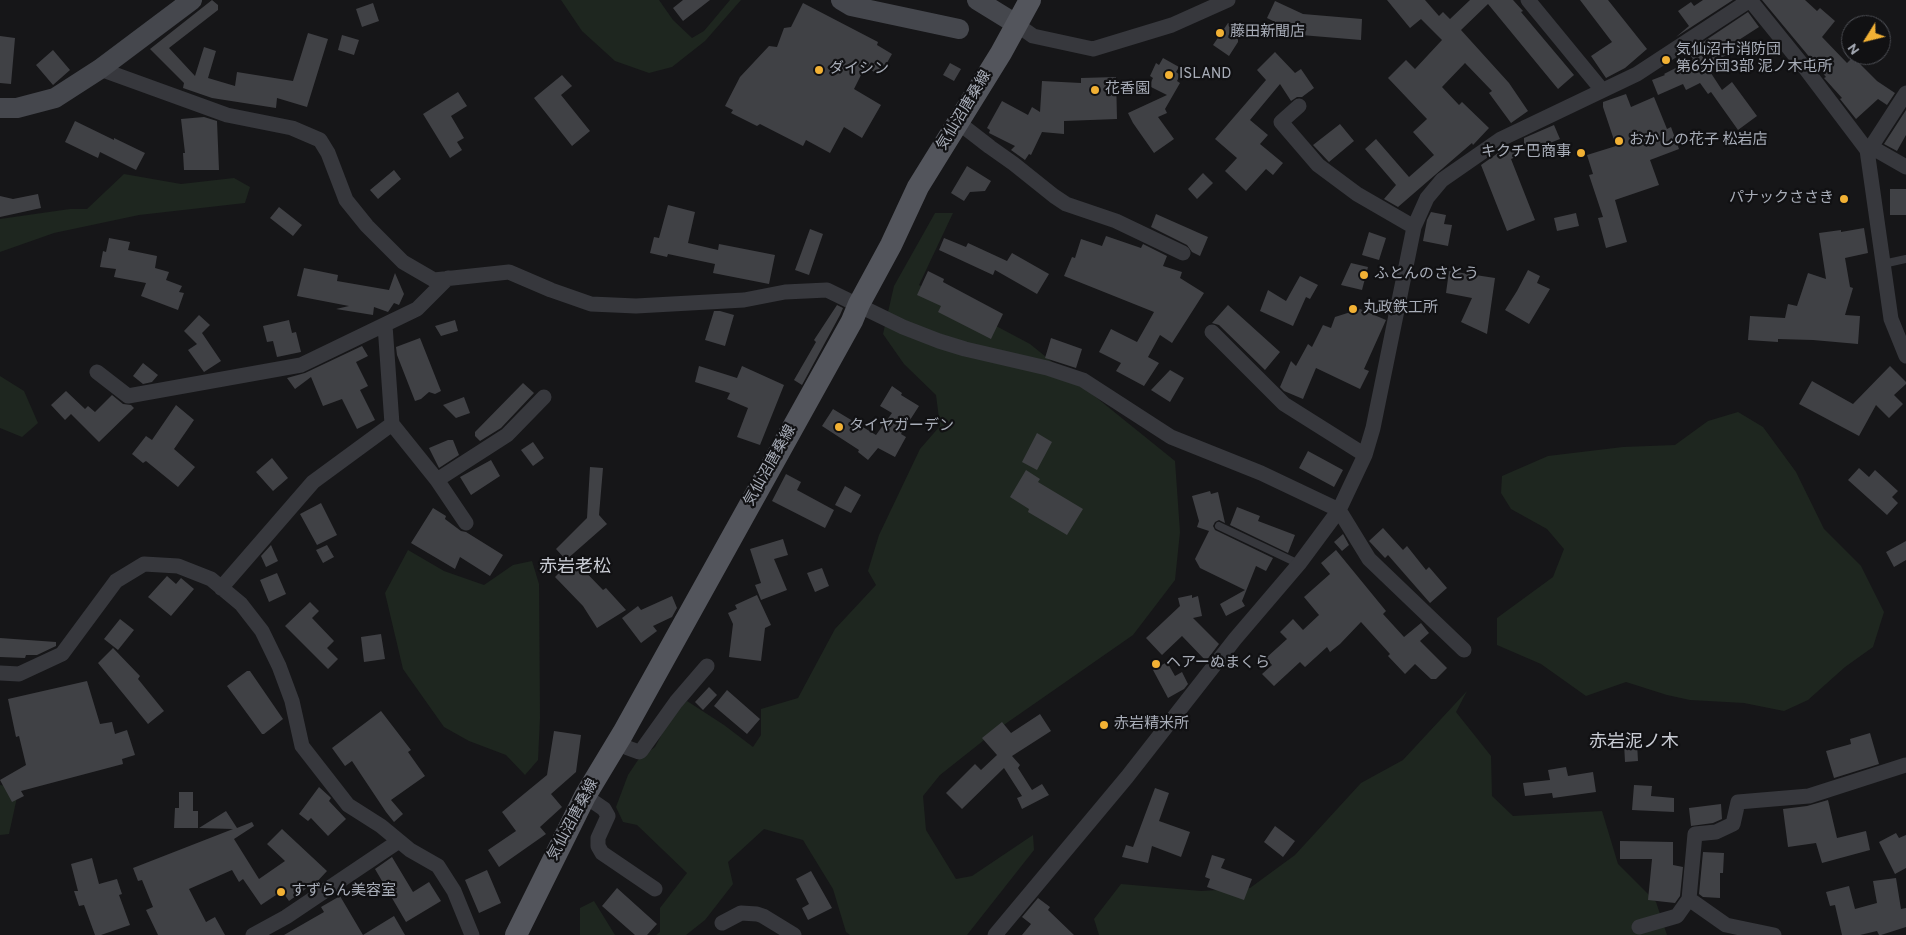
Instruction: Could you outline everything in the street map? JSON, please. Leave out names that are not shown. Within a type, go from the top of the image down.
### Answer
[{"type":"main road","name":"気仙沼唐桑線","points":[[516,935],[584,796],[618,742],[852,321],[859,304],[891,246],[918,187],[959,123],[1030,0]]},
{"type":"street","points":[[0,108],[17,108],[55,98],[100,69],[192,0]]},
{"type":"street","points":[[841,0],[851,6],[959,28]]},
{"type":"street","points":[[977,0],[1033,36],[1093,49],[1172,25],[1228,0]]},
{"type":"street","points":[[1528,0],[1602,90]]},
{"type":"street","points":[[995,935],[1064,854],[1235,639],[1299,564],[1339,510],[1365,455],[1373,428],[1414,227],[1427,198],[1442,180],[1501,139],[1637,74],[1750,0],[1869,149],[1906,167]]},
{"type":"street","points":[[100,69],[226,115],[292,128],[320,140],[328,153],[346,200],[367,226],[403,262],[434,280],[509,272],[550,290],[591,304],[636,306],[744,300],[785,292],[827,290],[903,327],[939,341],[965,350],[1047,368],[1084,380],[1171,437],[1261,473],[1339,510],[1370,559],[1464,650]]},
{"type":"street","points":[[1906,92],[1869,149],[1891,319],[1906,356]]},
{"type":"street","points":[[1299,106],[1281,122],[1318,165],[1357,194],[1414,227]]},
{"type":"street","points":[[959,123],[1066,204],[1116,221],[1183,253]]},
{"type":"street","points":[[97,372],[128,396],[301,365],[418,309],[448,278]]},
{"type":"street","points":[[385,325],[392,424],[437,480],[466,523]]},
{"type":"street","points":[[1212,332],[1284,404],[1365,455]]},
{"type":"street","points":[[437,480],[506,435],[544,397]]},
{"type":"street","points":[[221,588],[313,482],[392,424]]},
{"type":"street","points":[[0,673],[19,674],[62,654],[116,581],[144,564],[178,566],[211,580],[241,604],[262,631],[279,666],[292,701],[302,746],[348,805],[381,826],[410,850],[438,866],[454,891],[472,935]]},
{"type":"street","points":[[618,742],[638,752],[641,751],[676,702],[707,666]]},
{"type":"street","points":[[1639,926],[1677,916],[1689,899],[1695,834],[1716,832],[1734,824],[1738,802],[1809,796],[1906,765]]},
{"type":"street","points":[[584,796],[604,808],[608,816],[598,838],[598,846],[602,853],[655,889]]},
{"type":"street","points":[[253,935],[286,917],[399,841]]},
{"type":"street","points":[[1689,899],[1726,925],[1774,935]]},
{"type":"street","points":[[722,923],[741,913],[756,914],[763,916],[794,935]]},
{"type":"lane","points":[[1883,264],[1906,259]]},
{"type":"lane","points":[[1219,526],[1299,564]]},
{"type":"shaded area","points":[[561,0],[659,0],[673,20],[692,38],[704,31],[730,0],[741,0],[705,41],[672,67],[649,73],[615,61],[582,31]]},
{"type":"shaded area","points":[[124,174],[181,184],[234,178],[250,187],[245,203],[139,215],[54,233],[0,252],[0,219],[70,209],[87,209]]},
{"type":"shaded area","points":[[935,213],[953,213],[919,285],[1030,344],[1175,461],[1180,532],[1175,580],[1133,635],[998,729],[940,775],[923,796],[926,830],[956,879],[972,876],[1033,835],[1034,850],[967,935],[850,935],[846,932],[833,889],[803,840],[764,829],[728,862],[733,884],[705,920],[686,935],[656,935],[660,932],[660,908],[687,873],[637,825],[623,822],[616,807],[628,775],[638,760],[655,747],[671,717],[687,701],[753,747],[761,735],[761,709],[798,698],[835,629],[876,585],[868,571],[879,535],[920,449],[940,426],[936,395],[904,364],[883,334],[894,286]]},
{"type":"shaded area","points":[[0,376],[24,391],[38,423],[22,437],[0,428]]},
{"type":"shaded area","points":[[1738,412],[1763,427],[1796,472],[1824,529],[1861,566],[1884,612],[1873,647],[1845,667],[1808,700],[1784,711],[1744,703],[1690,700],[1626,682],[1586,696],[1541,664],[1497,645],[1497,618],[1553,577],[1564,549],[1547,529],[1511,509],[1501,493],[1502,476],[1548,456],[1623,447],[1675,445],[1708,421]]},
{"type":"shaded area","points":[[408,550],[444,571],[484,585],[513,565],[532,561],[539,584],[540,718],[538,760],[525,775],[506,755],[469,741],[444,727],[403,669],[385,593]]},
{"type":"shaded area","points":[[1467,691],[1456,712],[1491,756],[1492,796],[1513,816],[1602,811],[1618,864],[1656,902],[1667,935],[1099,935],[1094,919],[1121,884],[1201,891],[1250,888],[1295,855],[1361,783],[1403,760]]},
{"type":"shaded area","points":[[0,785],[19,788],[9,834],[0,835]]},
{"type":"shaded area","points":[[594,901],[615,935],[580,935],[580,908]]},
{"type":"building","points":[[212,0],[218,5],[218,10],[169,48],[195,76],[204,47],[216,51],[208,78],[235,86],[237,72],[293,81],[308,33],[328,39],[307,107],[277,98],[276,108],[212,98],[183,88],[184,83],[150,49]]},
{"type":"building","points":[[683,0],[710,0],[683,21],[673,8]]},
{"type":"building","points":[[1387,0],[1425,0],[1439,16],[1443,12],[1450,19],[1470,0],[1513,0],[1574,75],[1558,89],[1488,4],[1461,30],[1509,83],[1528,111],[1511,123],[1489,93],[1492,91],[1465,63],[1442,87],[1459,105],[1462,102],[1489,128],[1473,145],[1472,143],[1398,207],[1384,199],[1396,185],[1365,149],[1376,139],[1409,177],[1434,155],[1413,132],[1427,119],[1388,78],[1406,60],[1415,69],[1442,40],[1421,19],[1410,28]]},
{"type":"building","points":[[1580,0],[1608,0],[1647,49],[1625,68],[1606,78],[1591,56],[1612,42]]},
{"type":"building","points":[[1703,0],[1733,0],[1676,37],[1689,26],[1678,11],[1691,2],[1694,6]]},
{"type":"building","points":[[1762,0],[1805,0],[1817,11],[1820,8],[1835,21],[1822,37],[1841,57],[1841,65],[1861,65],[1877,81],[1895,93],[1887,105],[1878,99],[1856,119],[1840,99],[1842,98],[1824,78],[1826,77]]},
{"type":"building","points":[[1275,1],[1303,14],[1362,19],[1361,40],[1301,35],[1267,18]]},
{"type":"building","points":[[373,3],[379,21],[362,27],[356,9]]},
{"type":"building","points":[[803,3],[878,42],[877,45],[892,54],[880,75],[865,67],[854,89],[881,105],[862,138],[844,127],[830,153],[806,140],[803,146],[760,124],[757,126],[731,113],[733,110],[725,106],[740,77],[769,46],[777,47],[784,28],[791,27]]},
{"type":"building","points":[[1748,12],[1759,27],[1731,45],[1734,50],[1707,67],[1722,90],[1732,82],[1757,116],[1738,130],[1711,92],[1708,94],[1700,83],[1686,90],[1683,84],[1658,95],[1652,80],[1693,59],[1688,52]]},
{"type":"building","points":[[1228,23],[1238,30],[1238,42],[1229,56],[1213,45]]},
{"type":"building","points":[[342,35],[359,40],[354,55],[338,50]]},
{"type":"building","points":[[0,36],[15,38],[11,84],[0,83]]},
{"type":"building","points":[[53,50],[70,70],[53,85],[36,65]]},
{"type":"building","points":[[1275,52],[1295,73],[1301,69],[1314,88],[1302,97],[1297,97],[1291,101],[1280,84],[1250,120],[1268,135],[1260,144],[1283,163],[1273,175],[1266,169],[1246,191],[1225,171],[1237,158],[1215,139],[1266,80],[1257,70]]},
{"type":"building","points":[[1163,58],[1179,67],[1176,72],[1180,75],[1177,81],[1180,83],[1165,109],[1167,113],[1158,117],[1174,139],[1154,153],[1128,113],[1167,95],[1149,86],[1153,78],[1150,76],[1156,63],[1159,65]]},
{"type":"building","points":[[950,63],[961,69],[954,81],[943,75]]},
{"type":"building","points":[[562,75],[572,86],[561,95],[590,131],[572,146],[534,98]]},
{"type":"building","points":[[1116,77],[1117,119],[1064,121],[1064,134],[1042,132],[1031,155],[1029,154],[1025,160],[1011,150],[1015,146],[989,133],[990,130],[987,128],[1002,101],[1028,115],[1032,107],[1040,112],[1042,81],[1081,83],[1081,78]]},
{"type":"building","points":[[458,92],[467,106],[451,116],[464,138],[457,142],[462,150],[450,158],[423,114]]},
{"type":"building","points":[[1626,94],[1631,107],[1654,97],[1667,129],[1671,127],[1679,149],[1650,160],[1659,185],[1615,200],[1627,242],[1606,248],[1598,218],[1603,217],[1589,175],[1593,174],[1587,155],[1616,146],[1603,102]]},
{"type":"building","points":[[1906,110],[1906,135],[1897,151],[1884,144]]},
{"type":"building","points":[[204,117],[217,121],[219,170],[184,170],[183,153],[185,153],[181,119]]},
{"type":"building","points":[[75,121],[145,153],[136,170],[100,152],[98,158],[65,142]]},
{"type":"building","points":[[1340,124],[1354,141],[1329,162],[1313,145]]},
{"type":"building","points":[[1554,125],[1560,139],[1530,151],[1524,143],[1524,138]]},
{"type":"building","points":[[1508,146],[1518,156],[1511,159],[1535,220],[1507,231],[1481,165]]},
{"type":"building","points":[[967,166],[991,181],[985,191],[970,192],[964,201],[951,193]]},
{"type":"building","points":[[394,170],[401,179],[378,199],[370,190]]},
{"type":"building","points":[[1203,173],[1213,183],[1197,199],[1188,189]]},
{"type":"building","points":[[1890,189],[1906,189],[1906,215],[1890,215]]},
{"type":"building","points":[[38,194],[41,208],[0,217],[0,196],[13,199]]},
{"type":"building","points":[[668,205],[695,212],[688,243],[718,250],[719,244],[775,255],[769,284],[713,273],[715,264],[668,254],[667,257],[650,253],[654,237],[659,238]]},
{"type":"building","points":[[279,207],[302,225],[293,236],[270,218]]},
{"type":"building","points":[[1431,212],[1446,215],[1444,224],[1452,225],[1448,246],[1423,241],[1427,220]]},
{"type":"building","points":[[1576,213],[1579,226],[1557,231],[1554,218]]},
{"type":"building","points":[[1156,214],[1208,237],[1200,256],[1192,252],[1187,245],[1151,227]]},
{"type":"building","points":[[1864,228],[1868,253],[1845,258],[1850,287],[1853,288],[1845,315],[1860,316],[1858,344],[1813,340],[1778,339],[1778,342],[1748,340],[1750,316],[1785,318],[1788,304],[1797,306],[1808,273],[1826,279],[1819,233]]},
{"type":"building","points":[[810,229],[823,234],[809,275],[795,270]]},
{"type":"building","points":[[1369,232],[1386,238],[1379,260],[1362,255]]},
{"type":"building","points":[[1106,236],[1141,248],[1143,244],[1167,256],[1163,266],[1182,272],[1180,278],[1204,293],[1172,343],[1160,335],[1148,357],[1159,363],[1144,386],[1116,371],[1121,363],[1099,352],[1111,329],[1137,342],[1154,312],[1064,276],[1072,257],[1075,258],[1081,239],[1102,246]]},
{"type":"building","points":[[109,238],[130,242],[128,250],[157,256],[155,268],[169,272],[166,280],[182,286],[179,292],[184,293],[178,310],[141,296],[146,283],[114,277],[116,269],[100,267],[103,251],[106,252]]},
{"type":"building","points":[[944,238],[966,247],[968,243],[1007,261],[1012,253],[1049,274],[1037,294],[995,270],[993,275],[939,250]]},
{"type":"building","points":[[1351,263],[1368,267],[1362,290],[1341,285]]},
{"type":"building","points":[[304,268],[338,275],[337,281],[389,290],[395,273],[404,294],[399,305],[394,303],[388,312],[374,307],[373,315],[336,309],[349,306],[297,296]]},
{"type":"building","points":[[1528,270],[1540,276],[1537,283],[1550,289],[1529,324],[1505,310]]},
{"type":"building","points":[[928,271],[944,279],[943,282],[1003,314],[991,339],[938,312],[941,306],[917,295]]},
{"type":"building","points":[[1449,271],[1495,278],[1487,334],[1461,322],[1472,298],[1446,293]]},
{"type":"building","points":[[1300,276],[1318,285],[1310,299],[1306,297],[1293,326],[1260,311],[1268,290],[1286,301]]},
{"type":"building","points":[[837,305],[843,308],[840,315],[802,385],[794,380],[816,342],[814,340]]},
{"type":"building","points":[[1228,305],[1280,352],[1265,370],[1219,325],[1212,323]]},
{"type":"building","points":[[1360,309],[1386,320],[1364,369],[1369,371],[1360,389],[1316,368],[1303,399],[1284,391],[1280,387],[1291,361],[1296,366],[1308,344],[1312,347],[1323,325],[1331,328],[1335,317]]},
{"type":"building","points":[[714,311],[734,315],[725,346],[705,340]]},
{"type":"building","points":[[199,315],[210,325],[202,333],[221,361],[204,372],[188,350],[197,344],[184,331]]},
{"type":"building","points":[[289,320],[292,333],[296,332],[301,352],[277,357],[273,341],[267,342],[263,326]]},
{"type":"building","points":[[455,320],[458,331],[441,336],[435,326]]},
{"type":"building","points":[[420,338],[441,391],[435,394],[429,392],[421,399],[415,401],[397,355],[396,347]]},
{"type":"building","points":[[1051,338],[1082,349],[1076,368],[1045,358]]},
{"type":"building","points":[[362,346],[368,356],[356,362],[368,386],[360,390],[375,420],[357,429],[342,399],[323,406],[311,377],[295,389],[287,378],[305,373]]},
{"type":"building","points":[[143,363],[158,375],[152,382],[143,384],[133,376]]},
{"type":"building","points":[[699,366],[737,378],[742,366],[784,385],[760,445],[737,437],[748,408],[727,399],[730,393],[695,382]]},
{"type":"building","points":[[1890,366],[1906,382],[1894,395],[1903,404],[1889,418],[1876,405],[1859,436],[1799,404],[1812,381],[1853,404]]},
{"type":"building","points":[[1170,370],[1184,378],[1170,402],[1151,390]]},
{"type":"building","points":[[523,383],[534,393],[501,428],[480,441],[475,436],[475,432]]},
{"type":"building","points":[[892,386],[902,393],[901,395],[919,406],[901,434],[906,437],[895,457],[878,448],[868,460],[858,452],[859,450],[822,426],[833,409],[876,435],[892,413],[880,406]]},
{"type":"building","points":[[66,391],[85,409],[88,406],[95,412],[112,395],[123,404],[131,405],[134,408],[99,442],[71,414],[65,420],[51,405]]},
{"type":"building","points":[[464,397],[470,413],[456,418],[443,405]]},
{"type":"building","points":[[176,405],[194,420],[174,449],[195,467],[178,487],[146,461],[143,463],[132,454],[146,436],[152,440]]},
{"type":"building","points":[[1037,433],[1052,442],[1037,470],[1022,462]]},
{"type":"building","points":[[448,440],[453,440],[459,455],[439,468],[429,448]]},
{"type":"building","points":[[533,442],[544,458],[533,466],[521,450]]},
{"type":"building","points":[[1308,451],[1343,470],[1334,487],[1299,468]]},
{"type":"building","points":[[272,458],[288,478],[273,491],[256,472]]},
{"type":"building","points":[[491,460],[500,476],[471,495],[460,477]]},
{"type":"building","points":[[590,467],[603,468],[599,515],[607,524],[566,560],[556,549],[587,518]]},
{"type":"building","points":[[1859,468],[1869,477],[1875,470],[1898,491],[1892,497],[1898,503],[1887,515],[1848,480]]},
{"type":"building","points":[[1026,470],[1040,479],[1038,482],[1083,509],[1067,535],[1028,512],[1029,509],[1010,497]]},
{"type":"building","points":[[786,474],[801,482],[797,490],[834,510],[825,528],[772,501]]},
{"type":"building","points":[[845,486],[861,495],[851,513],[835,505]]},
{"type":"building","points":[[1210,491],[1211,494],[1218,492],[1225,523],[1219,520],[1215,522],[1213,526],[1215,530],[1273,558],[1266,571],[1256,566],[1242,601],[1245,606],[1226,616],[1220,604],[1245,590],[1200,568],[1195,559],[1209,531],[1197,527],[1199,521],[1192,496]]},
{"type":"building","points":[[321,503],[337,535],[317,545],[300,514]]},
{"type":"building","points":[[1237,507],[1260,516],[1258,521],[1295,535],[1288,553],[1230,525]]},
{"type":"building","points":[[433,508],[446,516],[445,519],[461,531],[466,532],[503,555],[490,576],[460,557],[455,569],[411,543]]},
{"type":"building","points":[[1383,528],[1403,550],[1407,546],[1426,570],[1429,567],[1447,588],[1430,603],[1388,555],[1385,558],[1369,541]]},
{"type":"building","points":[[1343,534],[1349,545],[1342,551],[1334,542]]},
{"type":"building","points":[[783,539],[788,555],[774,559],[787,590],[761,600],[755,585],[761,583],[750,549]]},
{"type":"building","points":[[1906,541],[1906,560],[1894,567],[1886,552]]},
{"type":"building","points":[[271,545],[278,561],[266,567],[261,556]]},
{"type":"building","points":[[327,545],[334,557],[323,563],[316,550]]},
{"type":"building","points":[[1336,550],[1386,611],[1383,614],[1404,637],[1421,623],[1429,633],[1420,641],[1447,668],[1436,679],[1431,679],[1415,664],[1405,674],[1361,622],[1330,652],[1327,647],[1305,667],[1300,662],[1274,686],[1262,674],[1272,665],[1266,658],[1287,639],[1280,632],[1293,619],[1303,630],[1319,615],[1304,597],[1330,574],[1321,563]]},
{"type":"building","points":[[573,559],[603,590],[606,588],[626,610],[597,628],[583,606],[555,577]]},
{"type":"building","points":[[822,568],[829,586],[815,592],[807,573]]},
{"type":"building","points":[[277,573],[286,594],[269,602],[260,580]]},
{"type":"building","points":[[167,576],[176,584],[181,578],[194,589],[171,616],[148,597]]},
{"type":"building","points":[[757,595],[771,625],[765,628],[761,661],[729,657],[733,624],[728,613],[737,609],[735,605]]},
{"type":"building","points":[[1192,595],[1192,598],[1198,596],[1202,616],[1193,618],[1219,644],[1206,661],[1182,636],[1162,655],[1146,638],[1180,606],[1178,598]]},
{"type":"building","points":[[672,596],[677,608],[672,617],[653,626],[657,631],[641,643],[622,618],[638,606],[641,610]]},
{"type":"building","points":[[310,602],[319,611],[312,618],[334,641],[327,648],[338,659],[328,669],[285,626]]},
{"type":"building","points":[[120,619],[134,630],[118,650],[104,639]]},
{"type":"building","points":[[381,634],[385,659],[364,662],[361,637]]},
{"type":"building","points":[[0,638],[56,642],[56,646],[37,655],[26,655],[25,658],[0,657]]},
{"type":"building","points":[[113,648],[140,676],[138,679],[164,711],[148,724],[98,663]]},
{"type":"building","points":[[1167,662],[1175,676],[1182,672],[1188,684],[1184,689],[1168,698],[1153,670]]},
{"type":"building","points":[[247,671],[250,671],[283,719],[264,734],[262,734],[227,686]]},
{"type":"building","points":[[87,681],[100,724],[112,722],[115,734],[127,730],[135,755],[122,759],[123,764],[21,791],[24,796],[12,802],[0,780],[26,765],[19,736],[16,737],[8,699]]},
{"type":"building","points":[[709,687],[717,695],[703,710],[695,702]]},
{"type":"building","points":[[727,690],[760,719],[747,734],[714,706]]},
{"type":"building","points":[[381,711],[411,750],[408,752],[425,776],[391,800],[403,814],[394,822],[352,761],[345,766],[332,748]]},
{"type":"building","points":[[1040,714],[1051,731],[1012,756],[1020,765],[1018,768],[1032,790],[1042,784],[1049,795],[1022,809],[1017,798],[1022,796],[1004,768],[962,809],[946,793],[975,764],[981,770],[997,755],[982,738],[1002,722],[1011,733]]},
{"type":"building","points":[[554,731],[581,735],[576,772],[551,794],[562,807],[540,827],[546,834],[499,867],[488,850],[516,831],[502,812],[547,775]]},
{"type":"building","points":[[1870,733],[1879,764],[1834,778],[1826,751],[1851,744],[1850,739]]},
{"type":"building","points":[[1624,743],[1637,743],[1638,761],[1625,762]]},
{"type":"building","points":[[1566,767],[1568,776],[1593,772],[1596,792],[1553,798],[1552,793],[1525,796],[1523,783],[1550,780],[1548,770]]},
{"type":"building","points":[[1634,785],[1652,786],[1651,796],[1674,798],[1674,812],[1632,810]]},
{"type":"building","points":[[319,787],[331,798],[329,801],[346,819],[328,836],[311,818],[308,821],[299,814]]},
{"type":"building","points":[[1155,788],[1169,793],[1159,821],[1190,832],[1181,857],[1152,846],[1148,863],[1122,857],[1126,845],[1133,847]]},
{"type":"building","points":[[179,792],[193,792],[193,811],[198,811],[198,828],[174,828],[175,808],[179,808]]},
{"type":"building","points":[[1828,800],[1837,838],[1866,831],[1870,850],[1822,863],[1816,843],[1788,847],[1783,809],[1807,806]]},
{"type":"building","points":[[1721,804],[1722,819],[1713,823],[1691,826],[1689,808]]},
{"type":"building","points":[[226,811],[237,828],[252,822],[254,826],[234,839],[259,879],[285,861],[267,844],[282,829],[327,871],[313,886],[311,885],[289,901],[282,891],[261,905],[243,879],[239,882],[232,870],[189,889],[206,922],[215,917],[225,935],[158,935],[146,910],[153,907],[142,880],[138,881],[133,868],[233,829],[199,828]]},
{"type":"building","points":[[1275,826],[1295,841],[1283,857],[1264,842]]},
{"type":"building","points":[[1896,833],[1899,838],[1906,835],[1906,868],[1895,874],[1879,842]]},
{"type":"building","points":[[1620,841],[1673,842],[1673,865],[1683,867],[1680,896],[1675,903],[1648,900],[1652,859],[1620,859]]},
{"type":"building","points":[[1703,852],[1724,853],[1723,873],[1720,873],[1720,898],[1703,897],[1699,894]]},
{"type":"building","points":[[1212,855],[1225,859],[1221,868],[1252,879],[1244,900],[1207,887],[1210,879],[1205,877]]},
{"type":"building","points":[[392,857],[413,892],[429,882],[441,901],[406,922],[375,869]]},
{"type":"building","points":[[92,858],[99,884],[117,879],[122,894],[119,895],[130,925],[101,935],[95,935],[84,905],[79,906],[74,891],[78,891],[71,864]]},
{"type":"building","points":[[487,870],[501,903],[479,913],[465,880]]},
{"type":"building","points":[[811,871],[832,908],[808,920],[802,908],[809,904],[796,879]]},
{"type":"building","points":[[1896,878],[1901,909],[1906,908],[1906,927],[1881,935],[1877,931],[1860,935],[1842,935],[1835,905],[1830,906],[1826,892],[1849,886],[1855,909],[1877,903],[1873,881]]},
{"type":"building","points":[[617,888],[657,924],[647,935],[635,935],[602,906]]},
{"type":"building","points":[[340,896],[363,935],[284,935],[324,912],[321,907]]},
{"type":"building","points":[[1038,898],[1050,907],[1048,910],[1074,935],[1022,935],[1031,924],[1022,917]]},
{"type":"building","points":[[394,916],[405,935],[363,935]]},
{"type":"place","name":"藤田新聞店","points":[[1220,33]]},
{"type":"place","name":"気仙沼市消防団 第6分団3部 泥ノ木屯所","points":[[1666,60]]},
{"type":"place","name":"ダイシン","points":[[819,70]]},
{"type":"place","name":"ISLAND","points":[[1169,75]]},
{"type":"place","name":"花香園","points":[[1095,90]]},
{"type":"place","name":"おかしの花子 松岩店","points":[[1619,141]]},
{"type":"place","name":"キクチ巴商事","points":[[1581,153]]},
{"type":"place","name":"パナックささき","points":[[1844,199]]},
{"type":"place","name":"ふとんのさとう","points":[[1364,275]]},
{"type":"place","name":"丸政鉄工所","points":[[1353,309]]},
{"type":"place","name":"タイヤガーデン","points":[[839,427]]},
{"type":"place","name":"ヘアーぬまくら","points":[[1156,664]]},
{"type":"place","name":"赤岩精米所","points":[[1104,725]]},
{"type":"place","name":"すずらん美容室","points":[[281,892]]},
{"type":"district","name":"赤岩老松","points":[[575,568]]},
{"type":"district","name":"赤岩泥ノ木","points":[[1634,743]]}]
